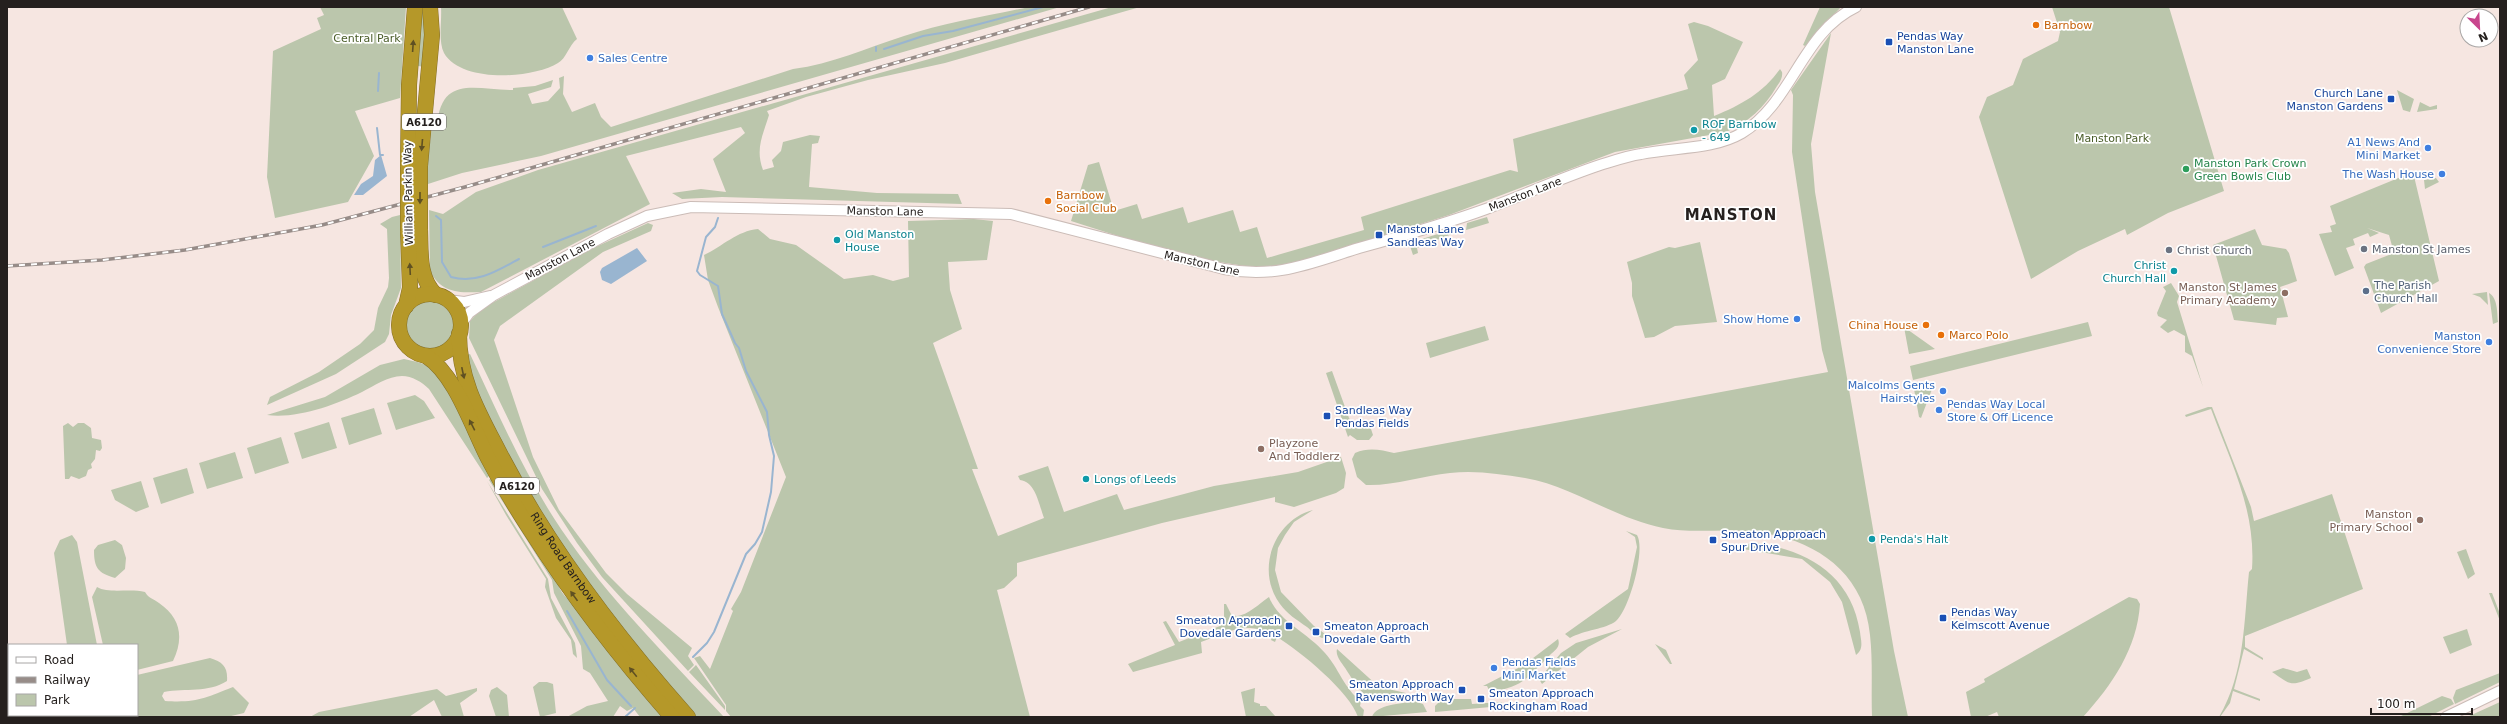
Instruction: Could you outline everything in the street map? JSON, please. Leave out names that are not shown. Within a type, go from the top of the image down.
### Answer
[{"type":"highway","name":"William Parkin Way","points":[[406,306],[410,288],[414,230],[414,167],[409,85],[415,7]]},
{"type":"highway","name":"William Parkin Way","points":[[414,167],[432,35],[430,7]]},
{"type":"highway","name":"William Parkin Way","points":[[414,230],[423,275],[430,289],[442,298]]},
{"type":"highway","points":[[419,296],[442,298],[459,315],[460,329],[449,349],[436,355],[426,356],[410,349],[400,333],[399,323],[406,306],[419,296]]},
{"type":"highway","name":"Ring Road Barnbow","points":[[460,329],[462,369],[469,393],[531,510],[608,622],[688,717]]},
{"type":"highway","name":"Ring Road Barnbow","points":[[426,356],[447,375],[489,460],[530,530],[566,584],[615,650],[672,717]]},
{"type":"street","name":"Manston Lane","points":[[460,329],[469,313],[494,295],[608,234],[647,216],[681,208],[715,206],[1010,214],[1224,269],[1245,273],[1285,271],[1457,219],[1600,165],[1641,154],[1724,140],[1741,133],[1755,124],[1770,108],[1818,37],[1844,13],[1856,7]]},
{"type":"street","name":"Manston Lane","points":[[442,298],[464,302],[494,295]]},
{"type":"street","points":[[2446,717],[2500,691]]},
{"type":"green space","name":"Central Park","points":[[320,7],[406,7],[400,98],[355,111],[374,156],[348,202],[275,218],[267,177],[273,51],[321,29],[317,18],[324,15]]},
{"type":"green space","points":[[422,7],[426,7],[425,67],[418,66]]},
{"type":"green space","points":[[441,7],[562,7],[577,39],[561,61],[546,68],[515,75],[481,74],[453,63],[444,53],[441,43]]},
{"type":"green space","points":[[1029,7],[1060,7],[541,156],[462,173],[428,184],[428,160],[432,125],[437,126],[440,110],[445,98],[453,92],[463,88],[513,90],[513,88],[535,86],[553,80],[551,87],[528,94],[532,104],[548,101],[560,88],[559,78],[564,76],[563,94],[572,112],[595,103],[601,117],[611,127],[793,69],[835,60],[919,31],[950,23]]},
{"type":"green space","points":[[1112,7],[1140,7],[945,63],[868,80],[806,97],[767,111],[769,115],[762,136],[760,149],[763,170],[774,167],[772,160],[781,151],[783,142],[810,135],[820,136],[818,143],[812,144],[809,187],[877,193],[958,194],[962,204],[722,197],[682,199],[672,193],[701,189],[726,192],[713,159],[745,133],[741,127],[626,156],[650,204],[481,292],[458,292],[445,288],[434,278],[430,271],[429,210],[443,214],[476,192],[538,170]]},
{"type":"green space","points":[[1820,7],[1841,7],[1805,46],[1803,45]]},
{"type":"green space","name":"Manston Park","points":[[2052,7],[2169,7],[2224,191],[2168,213],[2127,235],[2125,229],[2078,251],[2031,279],[1979,117],[1987,97],[2013,85],[2023,59],[2058,41],[2060,32]]},
{"type":"green space","points":[[1694,22],[1708,26],[1743,42],[1725,79],[1712,85],[1714,116],[1742,103],[1759,92],[1780,69],[1782,72],[1782,78],[1761,108],[1742,124],[1726,132],[1615,152],[1449,215],[1294,264],[1258,268],[1206,260],[1140,243],[1071,221],[1088,165],[1099,162],[1114,211],[1137,204],[1142,219],[1183,207],[1188,223],[1233,210],[1240,232],[1257,227],[1267,258],[1364,230],[1361,217],[1510,170],[1518,172],[1513,139],[1688,89],[1684,75],[1698,60],[1688,24]]},
{"type":"green space","points":[[1831,33],[1811,144],[1815,192],[1894,651],[1908,717],[1872,717],[1871,645],[1866,612],[1858,593],[1846,576],[1832,562],[1815,550],[1776,536],[1754,532],[1686,531],[1663,528],[1627,517],[1560,488],[1542,482],[1506,475],[1478,472],[1459,472],[1387,484],[1366,485],[1357,477],[1352,459],[1355,453],[1365,450],[1380,450],[1394,453],[1828,372],[1822,350],[1792,152],[1793,95],[1791,90]]},
{"type":"green space","points":[[2397,90],[2414,99],[2410,112],[2403,110]]},
{"type":"green space","points":[[2420,102],[2430,107],[2437,105],[2437,109],[2417,112]]},
{"type":"green space","name":"Manston St James","points":[[2413,172],[2439,281],[2381,313],[2364,267],[2366,264],[2394,253],[2389,235],[2367,228],[2379,233],[2370,237],[2368,233],[2353,239],[2355,245],[2346,248],[2354,268],[2335,276],[2319,234],[2332,232],[2330,226],[2336,224],[2330,206]]},
{"type":"green space","points":[[2436,178],[2439,182],[2425,189],[2424,180]]},
{"type":"green space","points":[[400,215],[401,288],[391,315],[389,334],[385,342],[336,374],[267,405],[270,397],[319,372],[360,344],[374,330],[378,308],[388,287],[389,278],[387,229],[380,224],[392,217]]},
{"type":"green space","points":[[1487,217],[1489,223],[1466,230],[1467,223]]},
{"type":"green space","points":[[974,219],[993,221],[987,260],[948,262],[950,290],[962,329],[933,343],[978,469],[972,469],[998,536],[1044,518],[1033,489],[1030,485],[1020,480],[1018,476],[1048,466],[1064,512],[1117,494],[1124,510],[1214,486],[1298,472],[1341,457],[1346,473],[1344,488],[1336,493],[1294,507],[1275,502],[1275,497],[1162,523],[1017,563],[1017,576],[1004,588],[997,590],[1030,717],[731,717],[726,711],[726,705],[694,658],[700,656],[710,669],[733,611],[731,609],[741,592],[786,477],[708,280],[704,255],[743,233],[758,229],[770,239],[796,245],[844,279],[873,275],[893,281],[909,277],[908,221]]},
{"type":"green space","points":[[648,223],[653,225],[651,231],[603,252],[500,326],[494,340],[533,457],[559,510],[606,573],[627,594],[692,648],[688,656],[694,665],[688,671],[602,577],[577,543],[542,489],[469,338],[470,321],[481,309],[589,250]]},
{"type":"green space","points":[[1454,229],[1457,232],[1417,248],[1418,253],[1413,255],[1409,243]]},
{"type":"green space","points":[[2255,229],[2262,245],[2286,249],[2289,253],[2297,281],[2280,287],[2288,317],[2277,318],[2276,325],[2234,320],[2213,245]]},
{"type":"green space","points":[[1700,242],[1717,322],[1675,326],[1654,337],[1645,338],[1632,296],[1632,283],[1627,262],[1669,247],[1675,248]]},
{"type":"green space","points":[[2171,283],[2179,296],[2177,302],[2203,387],[2192,356],[2185,352],[2185,336],[2174,330],[2168,333],[2160,327],[2167,320],[2158,316],[2157,313],[2166,291],[2163,287]]},
{"type":"green space","points":[[2487,292],[2488,305],[2480,297],[2472,294]]},
{"type":"green space","points":[[2489,293],[2496,302],[2498,322],[2493,324]]},
{"type":"green space","points":[[425,299],[435,299],[449,306],[456,320],[456,330],[449,344],[435,351],[425,351],[415,347],[408,340],[404,330],[404,320],[408,310],[415,303]]},
{"type":"green space","points":[[2088,322],[2092,336],[1913,380],[1910,366]]},
{"type":"green space","points":[[1485,326],[1489,340],[1430,358],[1426,343]]},
{"type":"green space","points":[[1904,327],[1935,349],[1909,354]]},
{"type":"green space","points":[[470,354],[523,465],[561,529],[618,603],[724,717],[694,717],[667,688],[556,541],[477,400],[467,355]]},
{"type":"green space","points":[[404,359],[424,364],[437,376],[454,402],[490,475],[487,478],[429,389],[413,378],[397,376],[351,397],[316,410],[291,415],[267,415],[325,397],[380,365]]},
{"type":"green space","points":[[1332,371],[1349,418],[1356,428],[1370,426],[1373,435],[1369,440],[1357,440],[1350,435],[1348,437],[1326,373]]},
{"type":"green space","points":[[1934,384],[1921,418],[1919,417],[1914,389]]},
{"type":"green space","points":[[415,395],[424,401],[435,418],[396,430],[387,403]]},
{"type":"green space","points":[[2212,407],[2251,507],[2254,521],[2332,494],[2363,589],[2245,636],[2245,647],[2263,658],[2263,660],[2244,649],[2234,689],[2260,699],[2260,701],[2233,691],[2230,703],[2220,717],[2228,700],[2239,664],[2249,572],[2252,569],[2252,547],[2246,507],[2234,468],[2211,409],[2186,417],[2185,415]]},
{"type":"green space","points":[[374,408],[382,434],[349,445],[341,418]]},
{"type":"green space","points":[[329,422],[337,448],[302,459],[294,433]]},
{"type":"green space","points":[[68,423],[73,427],[78,423],[84,423],[91,428],[92,438],[101,440],[102,448],[100,451],[96,450],[95,459],[91,464],[92,468],[88,470],[86,476],[79,479],[71,476],[69,479],[65,479],[63,426]]},
{"type":"green space","points":[[281,437],[289,463],[255,474],[247,448]]},
{"type":"green space","points":[[235,452],[243,478],[207,489],[199,463]]},
{"type":"green space","points":[[187,468],[194,493],[161,504],[153,478]]},
{"type":"green space","points":[[491,478],[557,577],[558,585],[564,595],[573,602],[667,717],[640,717],[633,708],[627,711],[620,706],[613,717],[567,717],[587,706],[608,701],[590,673],[583,669],[581,646],[554,593],[552,580],[489,480]]},
{"type":"green space","points":[[141,481],[149,507],[136,512],[115,500],[111,490]]},
{"type":"green space","points":[[487,481],[548,579],[551,598],[575,643],[577,658],[573,654],[571,640],[556,618],[545,587],[546,579],[506,515]]},
{"type":"green space","points":[[1313,510],[1294,522],[1285,535],[1278,548],[1275,570],[1281,592],[1314,626],[1328,636],[1322,638],[1292,617],[1283,608],[1273,591],[1269,576],[1269,562],[1272,548],[1279,535],[1288,524],[1299,516]]},
{"type":"green space","points":[[1626,531],[1637,535],[1639,553],[1635,580],[1621,615],[1612,624],[1570,638],[1565,634],[1628,589],[1637,547],[1635,537]]},
{"type":"green space","points":[[72,535],[77,542],[97,644],[67,644],[54,553],[60,540]]},
{"type":"green space","points":[[115,540],[122,545],[126,558],[125,569],[115,578],[101,572],[98,569],[95,561],[94,550],[98,545]]},
{"type":"green space","points":[[1751,542],[1771,545],[1807,558],[1836,579],[1847,594],[1855,611],[1861,642],[1859,653],[1856,655],[1842,602],[1830,582],[1802,559],[1743,549]]},
{"type":"green space","points":[[2466,549],[2475,574],[2468,579],[2457,552]]},
{"type":"green space","points":[[97,587],[114,591],[145,592],[157,601],[172,615],[178,629],[179,644],[173,661],[138,670],[138,644],[103,644],[92,597]]},
{"type":"green space","points":[[2489,593],[2492,593],[2500,614],[2500,621]]},
{"type":"green space","points":[[1269,597],[1280,613],[1318,646],[1330,659],[1350,691],[1361,701],[1360,706],[1364,710],[1363,717],[1358,717],[1353,707],[1335,684],[1311,662],[1277,637],[1275,642],[1271,640],[1273,634],[1262,630],[1253,628],[1236,629],[1201,642],[1202,653],[1133,672],[1128,664],[1175,645],[1163,622],[1166,621],[1179,642],[1220,626],[1224,619],[1224,604],[1226,604],[1231,614],[1240,616],[1250,611]]},
{"type":"green space","points":[[2129,597],[2137,599],[2140,604],[2134,636],[2113,679],[2083,717],[1999,717],[1997,712],[1985,717],[1971,717],[1966,692],[1985,682],[1984,679]]},
{"type":"green space","points":[[1622,629],[1588,647],[1542,684],[1539,679],[1561,653],[1576,643]]},
{"type":"green space","points":[[2467,629],[2472,645],[2450,654],[2443,637]]},
{"type":"green space","points":[[1558,639],[1559,644],[1556,650],[1530,675],[1518,684],[1490,692],[1487,686],[1483,686],[1524,665]]},
{"type":"green space","points":[[1655,644],[1666,650],[1672,664],[1670,664]]},
{"type":"green space","points":[[1337,649],[1379,687],[1406,693],[1395,698],[1385,700],[1370,698],[1359,688],[1338,658]]},
{"type":"green space","points":[[210,658],[218,661],[224,666],[227,672],[227,681],[220,685],[205,689],[164,692],[162,696],[165,701],[200,699],[233,687],[249,703],[244,713],[227,717],[134,717],[133,716],[138,716],[138,675]]},
{"type":"green space","points":[[696,665],[725,706],[725,710],[689,672]]},
{"type":"green space","points":[[2283,668],[2297,672],[2307,669],[2311,678],[2299,683],[2287,682],[2272,672]]},
{"type":"green space","points":[[2500,673],[2500,682],[2455,704],[2453,698],[2456,690]]},
{"type":"green space","points":[[539,682],[553,684],[556,713],[540,717],[533,687]]},
{"type":"green space","points":[[497,687],[507,695],[509,717],[496,717],[489,696],[491,690]]},
{"type":"green space","points":[[477,688],[477,691],[460,703],[464,717],[442,717],[434,700],[409,717],[310,717],[319,712],[437,689],[446,696]]},
{"type":"green space","points":[[1255,688],[1254,702],[1260,704],[1260,706],[1266,706],[1276,717],[1246,717],[1241,692]]},
{"type":"green space","points":[[2442,696],[2451,699],[2454,704],[2428,717],[2399,717]]},
{"type":"green space","points":[[1442,699],[1471,699],[1472,704],[1502,702],[1502,706],[1435,712],[1435,706]]},
{"type":"green space","points":[[1414,701],[1423,704],[1427,712],[1372,717],[1374,713],[1384,707]]},
{"type":"green space","points":[[2500,702],[2500,717],[2467,717]]},
{"type":"water","points":[[381,155],[387,176],[363,195],[354,195],[361,184],[373,176],[375,160]]},
{"type":"water","points":[[637,248],[647,261],[611,284],[602,280],[600,272],[602,268]]},
{"type":"waterway","points":[[884,49],[923,36],[953,31],[1043,7]]},
{"type":"waterway","points":[[378,91],[379,73]]},
{"type":"waterway","points":[[377,128],[380,155],[383,155]]},
{"type":"waterway","points":[[436,216],[441,220],[442,262],[451,277],[460,279],[478,278],[495,272],[519,259]]},
{"type":"waterway","points":[[693,657],[707,643],[714,632],[746,554],[755,544],[762,532],[771,492],[774,456],[769,435],[767,412],[746,371],[739,348],[735,343],[722,314],[718,286],[700,275],[697,271],[706,237],[715,227],[718,218]]},
{"type":"waterway","points":[[543,247],[596,226]]},
{"type":"waterway","points":[[567,611],[607,680],[631,706]]},
{"type":"waterway","points":[[625,717],[635,708]]},
{"type":"railway","points":[[7,266],[102,260],[185,250],[322,225],[465,187],[1089,7]]},
{"type":"place","name":"Barnbow","points":[[2036,25]]},
{"type":"place","name":"Pendas Way Manston Lane","points":[[1889,42]]},
{"type":"place","name":"Sales Centre","points":[[590,58]]},
{"type":"place","name":"Church Lane Manston Gardens","points":[[2391,99]]},
{"type":"place","name":"ROF Barnbow - 649","points":[[1694,130]]},
{"type":"place","name":"A1 News And Mini Market","points":[[2428,148]]},
{"type":"place","name":"Manston Park Crown Green Bowls Club","points":[[2186,169]]},
{"type":"place","name":"The Wash House","points":[[2442,174]]},
{"type":"place","name":"Barnbow Social Club","points":[[1048,201]]},
{"type":"place","name":"Manston Lane Sandleas Way","points":[[1379,235]]},
{"type":"place","name":"Old Manston House","points":[[837,240]]},
{"type":"place","name":"Manston St James","points":[[2364,249]]},
{"type":"place","name":"Christ Church","points":[[2169,250]]},
{"type":"place","name":"Christ Church Hall","points":[[2174,271]]},
{"type":"place","name":"The Parish Church Hall","points":[[2366,291]]},
{"type":"place","name":"Manston St James Primary Academy","points":[[2285,293]]},
{"type":"place","name":"Show Home","points":[[1797,319]]},
{"type":"place","name":"China House","points":[[1926,325]]},
{"type":"place","name":"Marco Polo","points":[[1941,335]]},
{"type":"place","name":"Manston Convenience Store","points":[[2489,342]]},
{"type":"place","name":"Malcolms Gents Hairstyles","points":[[1943,391]]},
{"type":"place","name":"Pendas Way Local Store & Off Licence","points":[[1939,410]]},
{"type":"place","name":"Sandleas Way Pendas Fields","points":[[1327,416]]},
{"type":"place","name":"Playzone And Toddlerz","points":[[1261,449]]},
{"type":"place","name":"Longs of Leeds","points":[[1086,479]]},
{"type":"place","name":"Manston Primary School","points":[[2420,520]]},
{"type":"place","name":"Penda's Halt","points":[[1872,539]]},
{"type":"place","name":"Smeaton Approach Spur Drive","points":[[1713,540]]},
{"type":"place","name":"Pendas Way Kelmscott Avenue","points":[[1943,618]]},
{"type":"place","name":"Smeaton Approach Dovedale Gardens","points":[[1289,626]]},
{"type":"place","name":"Smeaton Approach Dovedale Garth","points":[[1316,632]]},
{"type":"place","name":"Pendas Fields Mini Market","points":[[1494,668]]},
{"type":"place","name":"Smeaton Approach Ravensworth Way","points":[[1462,690]]},
{"type":"place","name":"Smeaton Approach Rockingham Road","points":[[1481,699]]},
{"type":"district","name":"MANSTON","points":[[1731,215]]}]
